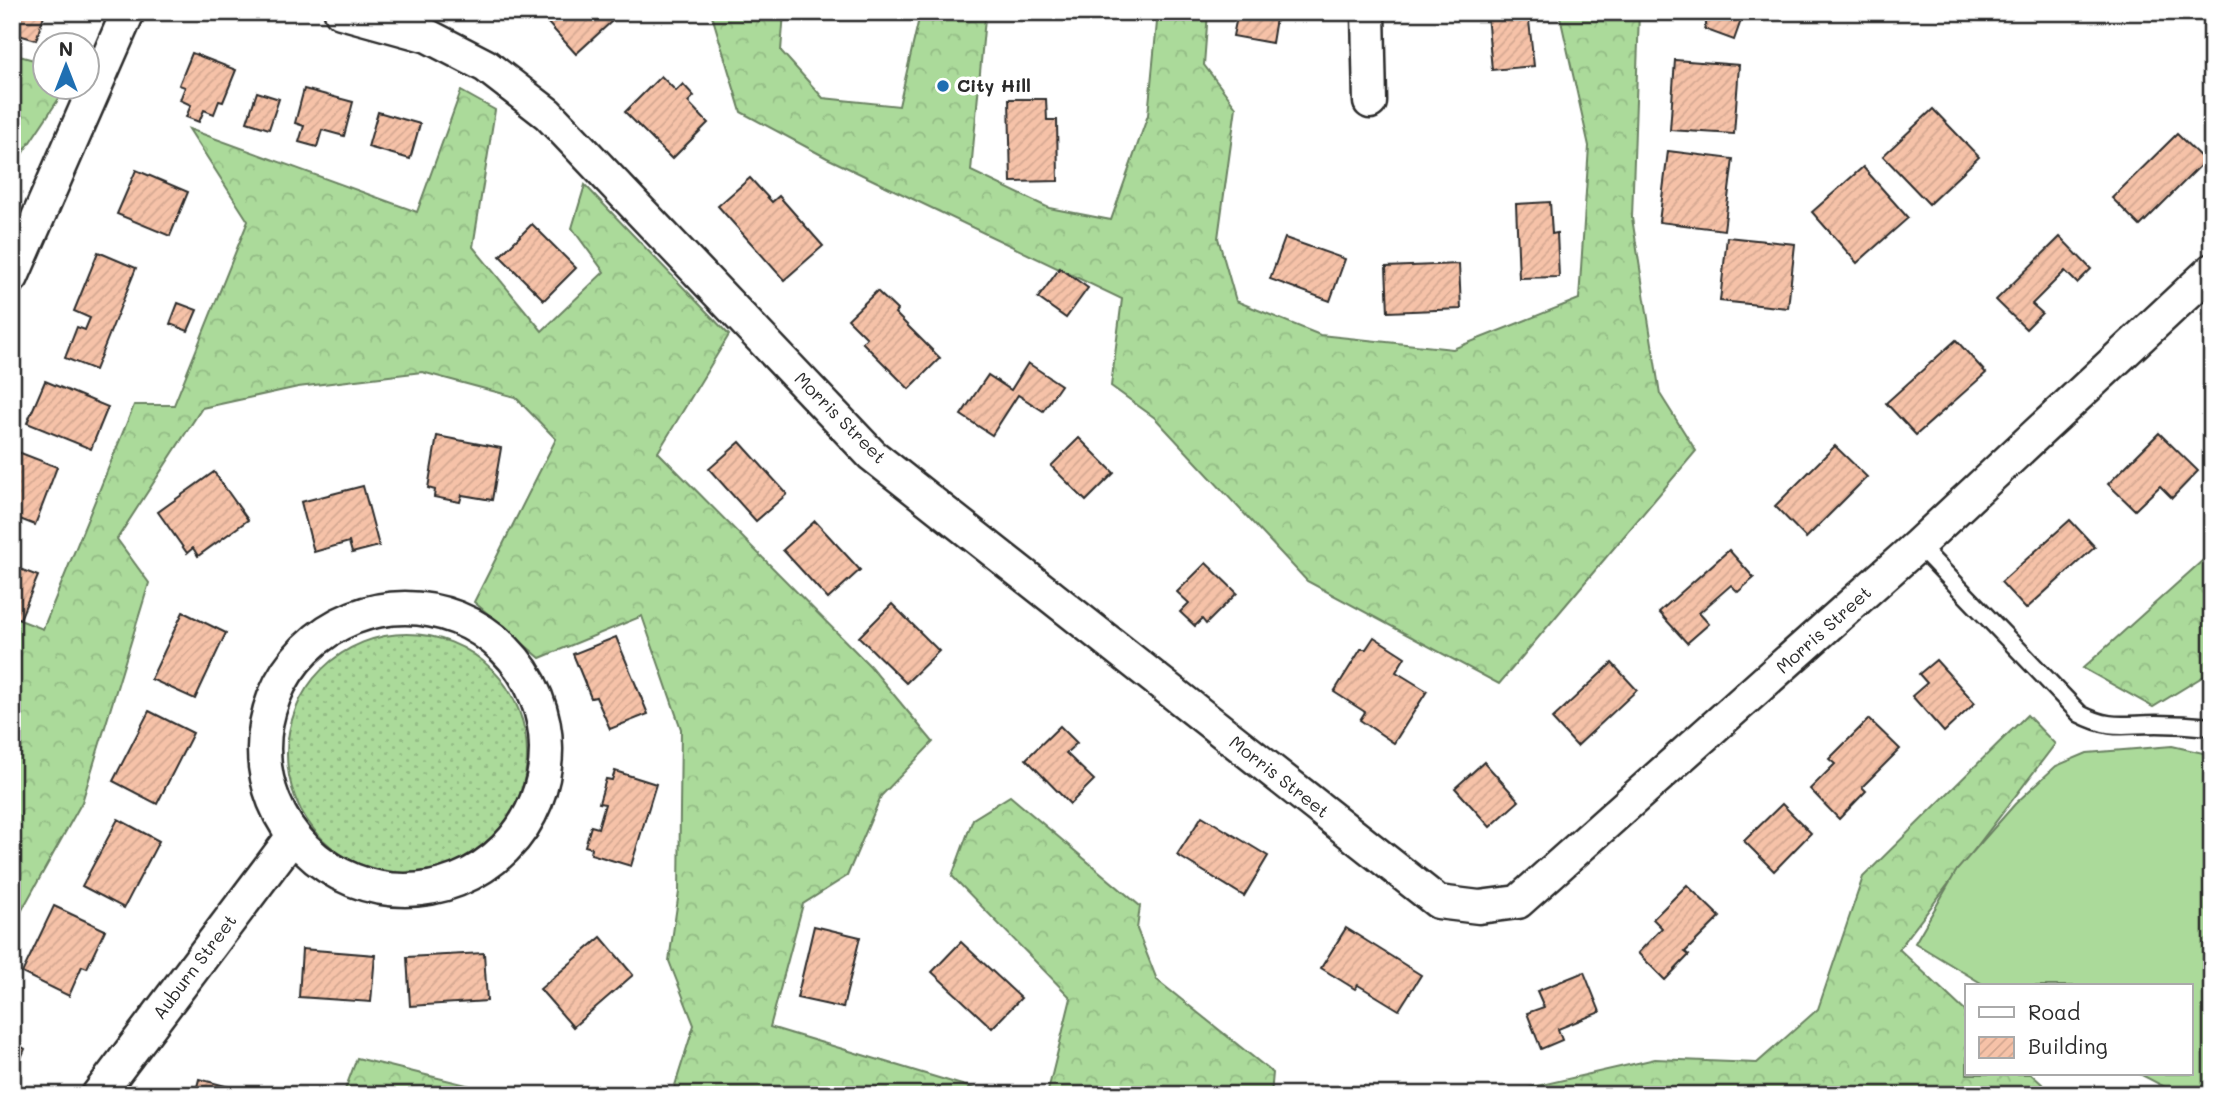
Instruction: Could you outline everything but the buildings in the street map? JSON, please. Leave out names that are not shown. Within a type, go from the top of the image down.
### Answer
[{"type":"street","points":[[12,277],[128,12]]},
{"type":"street","name":"Morris Street","points":[[341,12],[428,36],[486,66],[548,114],[872,455],[1438,902],[1479,907],[1518,902],[1919,545],[2212,270]]},
{"type":"street","points":[[1367,12],[1370,102]]},
{"type":"street","points":[[415,607],[463,619],[487,632],[522,667],[546,725],[548,753],[538,802],[502,855],[439,888],[367,887],[333,872],[291,839],[274,806],[262,759],[274,693],[312,642],[337,624],[384,608],[415,607]]},
{"type":"street","name":"Auburn Street","points":[[99,1095],[291,839]]},
{"type":"lane","points":[[1919,545],[2080,714],[2097,723],[2115,727],[2183,724],[2212,727]]},
{"type":"green space","points":[[711,12],[784,12],[781,51],[823,98],[899,106],[920,14],[985,18],[971,171],[1049,208],[1111,220],[1148,115],[1158,12],[1208,12],[1204,65],[1236,107],[1218,238],[1236,301],[1320,335],[1453,349],[1579,299],[1589,146],[1559,12],[1639,12],[1632,218],[1660,394],[1696,451],[1499,684],[1307,581],[1155,418],[1111,386],[1122,299],[827,158],[741,112]]},
{"type":"green space","points":[[12,54],[32,59],[32,102],[57,102],[18,160],[12,158]]},
{"type":"green space","points":[[461,91],[495,110],[473,247],[542,331],[604,272],[572,228],[585,185],[729,335],[658,452],[870,666],[933,742],[881,796],[847,876],[803,904],[770,1027],[995,1095],[672,1095],[694,1025],[669,961],[679,892],[681,729],[642,616],[540,658],[474,602],[556,439],[515,397],[422,372],[298,387],[202,408],[117,539],[149,583],[82,802],[12,928],[12,617],[43,629],[134,405],[174,405],[248,221],[189,129],[417,212]]},
{"type":"green space","points":[[2212,552],[2212,671],[2153,707],[2083,668]]},
{"type":"green space","points":[[407,634],[430,636],[453,643],[474,654],[492,669],[507,687],[518,708],[525,731],[525,777],[518,800],[507,821],[492,839],[474,854],[453,865],[430,872],[407,874],[384,872],[361,865],[340,854],[322,839],[307,821],[296,800],[289,777],[287,754],[289,731],[296,708],[307,687],[322,669],[340,654],[361,643],[384,636]]},
{"type":"green space","points":[[2027,715],[2055,744],[1899,949],[1965,1011],[1965,1076],[2033,1076],[2054,1095],[1526,1095],[1528,1088],[1655,1059],[1757,1063],[1818,1009],[1863,877]]},
{"type":"green space","points":[[2172,746],[2212,755],[2212,1092],[2192,1095],[2174,1091],[2144,1076],[2192,1076],[2192,984],[1983,984],[1915,943],[1957,870],[2015,804],[2056,766],[2087,753]]},
{"type":"green space","points":[[1010,796],[1140,906],[1137,929],[1157,980],[1273,1073],[1271,1095],[1047,1095],[1071,998],[952,876],[973,819]]},
{"type":"green space","points":[[357,1058],[507,1095],[343,1095]]},
{"type":"place","name":"City Hill","points":[[943,86]]}]
